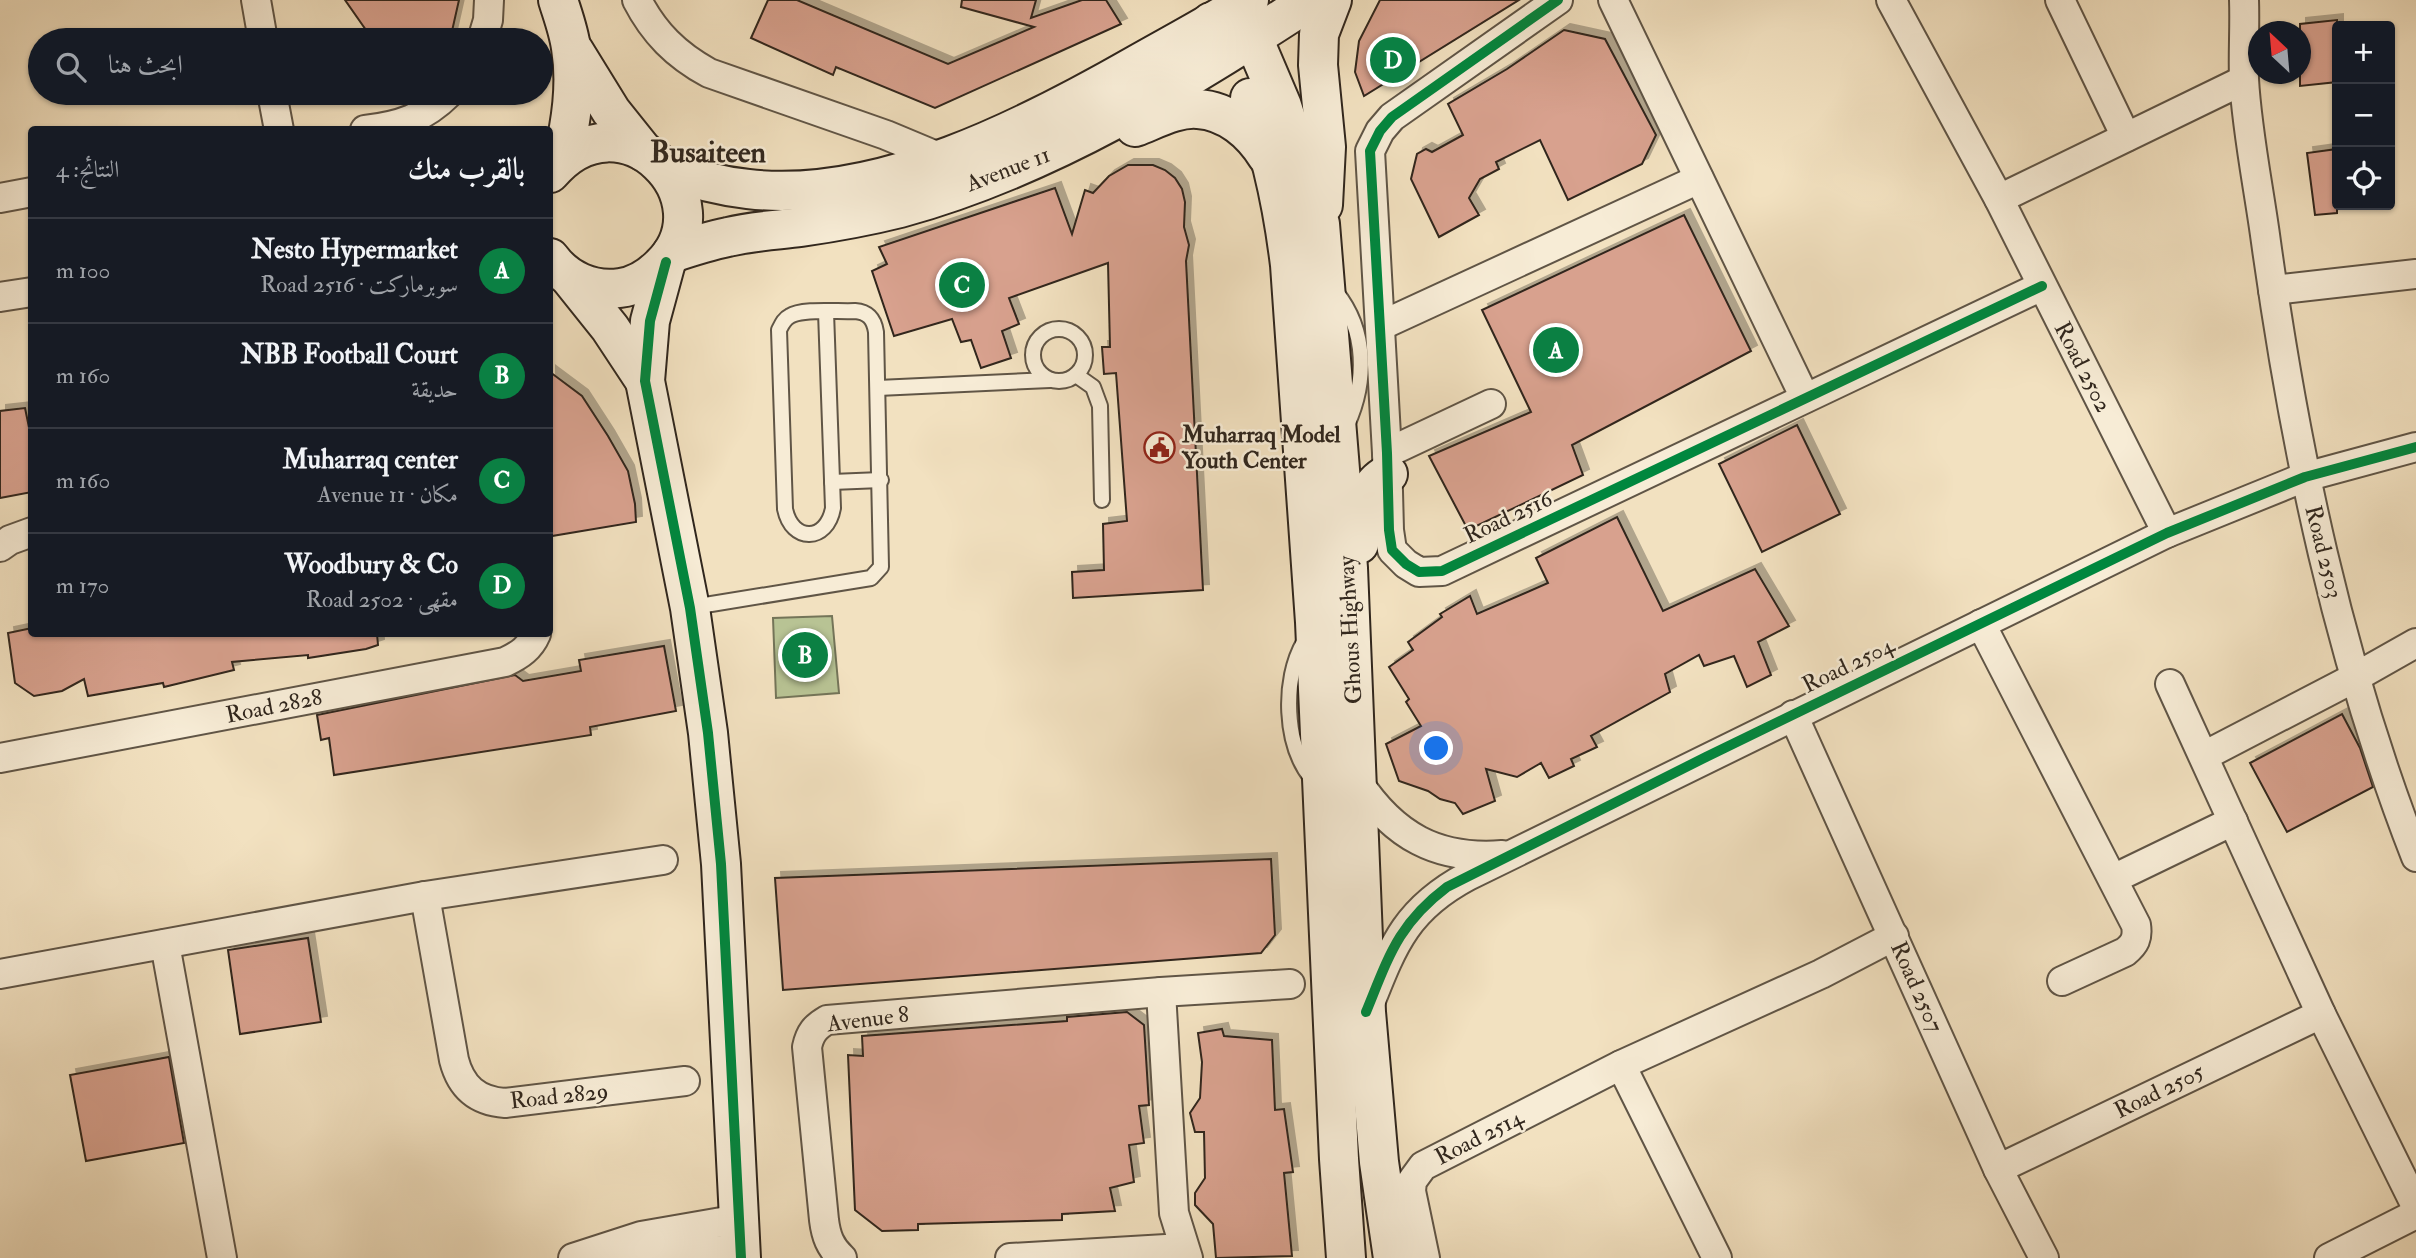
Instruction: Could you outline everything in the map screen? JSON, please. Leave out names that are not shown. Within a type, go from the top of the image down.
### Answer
[{"type":"main road","points":[[556,164],[573,103],[571,46],[558,0]]},
{"type":"main road","name":"Avenue 11","points":[[556,164],[594,144],[610,142],[627,145],[654,160],[722,185],[751,190],[841,186],[941,158],[1018,128],[1236,24],[1311,0]]},
{"type":"main road","points":[[1320,224],[1326,147],[1318,65],[1319,34],[1332,0]]},
{"type":"main road","name":"Avenue 11","points":[[669,258],[727,237],[852,219],[902,207],[1001,173],[1113,121],[1236,24]]},
{"type":"main road","name":"Ghous Highway","points":[[1236,24],[1272,163],[1290,265],[1315,622],[1340,788],[1366,1012],[1379,1162],[1393,1258]]},
{"type":"main road","name":"Ghous Highway","points":[[1236,24],[1282,106],[1320,224],[1326,281],[1348,569],[1340,788],[1339,1160],[1345,1257]]},
{"type":"main road","points":[[571,46],[596,90],[674,182],[682,210],[680,232],[669,258],[650,321],[645,381],[690,608],[708,733],[721,864],[740,1242]]},
{"type":"main road","points":[[1072,142],[1107,138],[1173,113],[1197,108],[1219,114],[1241,125],[1259,142],[1272,163]]},
{"type":"main road","points":[[558,268],[586,285],[603,289],[621,288],[638,283],[653,274],[669,258]]},
{"type":"main road","points":[[558,268],[610,328],[645,381]]},
{"type":"main road","points":[[1348,569],[1359,543],[1366,495],[1387,463]]},
{"type":"street","points":[[256,0],[261,28]]},
{"type":"street","points":[[472,28],[476,0]]},
{"type":"street","points":[[486,28],[489,0]]},
{"type":"street","points":[[637,0],[653,27],[669,46],[709,73],[886,135],[941,158]]},
{"type":"street","name":"Road 2516","points":[[1558,0],[1392,117],[1380,131],[1370,151],[1389,530],[1392,550],[1419,572],[1442,571],[2042,286]]},
{"type":"street","points":[[1613,0],[1805,398]]},
{"type":"street","name":"Road 2502","points":[[1891,0],[1999,200],[2167,533]]},
{"type":"street","points":[[2060,0],[2126,137]]},
{"type":"street","name":"Road 2503","points":[[2244,0],[2244,80],[2273,290],[2305,477],[2354,678],[2407,803],[2416,856]]},
{"type":"street","points":[[1999,200],[2244,80]]},
{"type":"street","points":[[274,105],[278,126]]},
{"type":"street","points":[[372,126],[415,105]]},
{"type":"street","points":[[395,126],[409,122],[435,105]]},
{"type":"street","points":[[1380,326],[1699,179]]},
{"type":"street","points":[[0,198],[28,193]]},
{"type":"street","points":[[2273,290],[2416,274]]},
{"type":"street","points":[[0,297],[28,293]]},
{"type":"street","points":[[1387,463],[1491,404]]},
{"type":"street","name":"Road 2504","points":[[1366,1012],[1390,953],[1406,924],[1447,887],[2167,533],[2305,477],[2416,447]]},
{"type":"street","points":[[0,547],[28,533]]},
{"type":"street","points":[[1981,624],[2136,925],[2137,935],[2133,945],[2125,952],[2062,981]]},
{"type":"street","name":"Road 2828","points":[[0,758],[505,662],[520,655],[535,637]]},
{"type":"street","points":[[2204,756],[2416,643]]},
{"type":"street","points":[[2170,684],[2321,1014],[2416,1206]]},
{"type":"street","name":"Road 2507","points":[[1793,715],[1998,1169],[2044,1258]]},
{"type":"street","name":"Road 2504","points":[[1340,788],[1375,807],[1397,828],[1424,844],[1451,853],[1480,857],[1509,855]]},
{"type":"street","points":[[2113,879],[2233,821]]},
{"type":"street","points":[[0,974],[425,896],[663,860]]},
{"type":"street","name":"Road 2829","points":[[425,896],[454,1060],[466,1087],[477,1096],[491,1102],[505,1103],[685,1081]]},
{"type":"street","name":"Road 2514","points":[[1425,1258],[1411,1191],[1412,1181],[1423,1166],[1621,1065],[1821,974],[1894,936]]},
{"type":"street","points":[[165,944],[222,1258]]},
{"type":"street","name":"Avenue 8","points":[[842,1258],[825,1234],[807,1047],[817,1026],[827,1020],[1290,984]]},
{"type":"street","points":[[1010,1258],[1185,1253],[1176,1222],[1172,1194],[1161,992]]},
{"type":"street","name":"Road 2505","points":[[1998,1169],[2321,1014]]},
{"type":"street","points":[[1621,1065],[1717,1258]]},
{"type":"street","points":[[2329,1258],[2416,1214]]},
{"type":"street","points":[[577,1257],[641,1236],[740,1242]]},
{"type":"lane","points":[[690,608],[871,578],[877,574],[883,559],[876,331],[873,319],[861,312],[826,312],[791,314],[779,330],[785,509],[788,522],[797,531],[810,534],[822,531],[831,520],[826,312]]},
{"type":"lane","points":[[878,388],[1064,381],[1076,375],[1084,363],[1085,350],[1079,337],[1068,330],[1054,328],[1042,335],[1034,346],[1033,360],[1039,372],[1050,380]]},
{"type":"lane","points":[[1076,375],[1093,387],[1100,406],[1102,500]]},
{"type":"lane","points":[[832,482],[881,481]]},
{"type":"green space","points":[[832,616],[839,693],[776,698],[773,618]]},
{"type":"building","points":[[345,0],[459,0],[453,28],[365,28]]},
{"type":"building","points":[[768,0],[797,0],[948,64],[1034,27],[961,7],[962,0],[1036,0],[1031,18],[1082,0],[1106,0],[1121,24],[935,108],[836,67],[833,75],[751,38]]},
{"type":"building","points":[[1380,0],[1519,0],[1364,96],[1355,72],[1359,41]]},
{"type":"building","points":[[2337,20],[2332,21],[2332,83],[2300,86],[2311,84],[2311,23]]},
{"type":"building","points":[[1564,30],[1605,39],[1656,135],[1642,164],[1568,200],[1540,140],[1496,162],[1499,169],[1480,179],[1469,198],[1479,215],[1439,237],[1411,179],[1417,154],[1426,149],[1432,152],[1463,135],[1448,104],[1507,69]]},
{"type":"building","points":[[2332,150],[2332,210],[2337,210],[2337,213],[2315,215],[2307,153]]},
{"type":"building","name":"Muharraq Model Youth Center","points":[[1128,165],[1153,165],[1165,170],[1175,178],[1182,189],[1185,202],[1184,227],[1189,245],[1186,261],[1203,590],[1073,598],[1072,572],[1104,570],[1103,524],[1127,521],[1116,373],[1104,374],[1102,347],[1110,347],[1108,263],[1009,298],[1019,324],[1002,331],[1011,358],[981,368],[971,340],[961,342],[952,319],[894,336],[872,271],[887,264],[879,247],[1055,188],[1072,234],[1085,190],[1093,193],[1109,176]]},
{"type":"building","points":[[1684,215],[1751,351],[1572,445],[1583,475],[1468,530],[1429,456],[1531,412],[1482,310]]},
{"type":"building","points":[[553,374],[582,396],[628,471],[636,522],[553,536]]},
{"type":"building","points":[[25,408],[28,423],[28,493],[0,498],[0,411]]},
{"type":"building","points":[[1797,425],[1840,514],[1762,552],[1719,464]]},
{"type":"building","points":[[1617,517],[1663,611],[1755,569],[1789,626],[1758,642],[1771,675],[1747,687],[1734,656],[1704,666],[1699,655],[1665,674],[1670,692],[1591,736],[1597,747],[1571,759],[1574,766],[1549,778],[1541,763],[1517,777],[1486,769],[1495,801],[1463,814],[1455,803],[1399,781],[1386,744],[1421,726],[1406,702],[1409,699],[1389,667],[1413,650],[1408,642],[1442,617],[1440,614],[1470,596],[1477,614],[1548,583],[1536,558]]},
{"type":"building","points":[[28,629],[28,637],[377,637],[378,645],[308,658],[308,655],[232,662],[234,670],[164,687],[163,683],[88,696],[84,679],[62,691],[34,696],[15,683],[8,633]]},
{"type":"building","points":[[664,646],[676,711],[590,727],[591,735],[334,775],[329,738],[321,740],[317,715],[515,675],[523,681],[581,671],[579,660]]},
{"type":"building","points":[[2342,714],[2360,748],[2373,787],[2287,832],[2250,763]]},
{"type":"building","points":[[1271,859],[1275,935],[1261,953],[783,990],[775,878]]},
{"type":"building","points":[[308,938],[321,1022],[240,1034],[228,950]]},
{"type":"building","points":[[1127,1012],[1144,1025],[1149,1105],[1139,1106],[1144,1143],[1129,1145],[1134,1182],[1110,1188],[1115,1211],[1062,1214],[1062,1220],[918,1224],[918,1230],[882,1231],[855,1210],[848,1055],[863,1056],[862,1036],[1067,1021],[1067,1017]]},
{"type":"building","points":[[1222,1029],[1224,1036],[1272,1040],[1275,1110],[1284,1109],[1293,1172],[1284,1173],[1292,1256],[1216,1258],[1213,1224],[1195,1205],[1195,1193],[1205,1178],[1204,1132],[1195,1132],[1190,1113],[1200,1098],[1202,1062],[1198,1033]]},
{"type":"building","points":[[169,1057],[184,1143],[86,1161],[70,1075]]},
{"type":"cycle path","points":[[1558,0],[1392,117],[1380,131],[1370,151],[1389,530],[1392,550],[1419,572],[1442,571],[2042,286]]},
{"type":"cycle path","points":[[666,262],[650,321],[645,381],[690,608],[708,733],[721,864],[741,1258]]},
{"type":"cycle path","points":[[1366,1012],[1389,958],[1406,928],[1417,914],[1447,887],[1706,757],[2167,533],[2305,477],[2416,447]]},
{"type":"place","name":"Woodbury & Co","points":[[1393,60]]},
{"type":"place","name":"Muharraq center","points":[[962,285]]},
{"type":"place","name":"Nesto Hypermarket","points":[[1556,350]]},
{"type":"place","name":"Muharraq Model Youth Center","points":[[1159,447]]},
{"type":"place","name":"NBB Football Court","points":[[805,655]]},
{"type":"district","name":"Busaiteen","points":[[708,152]]}]
